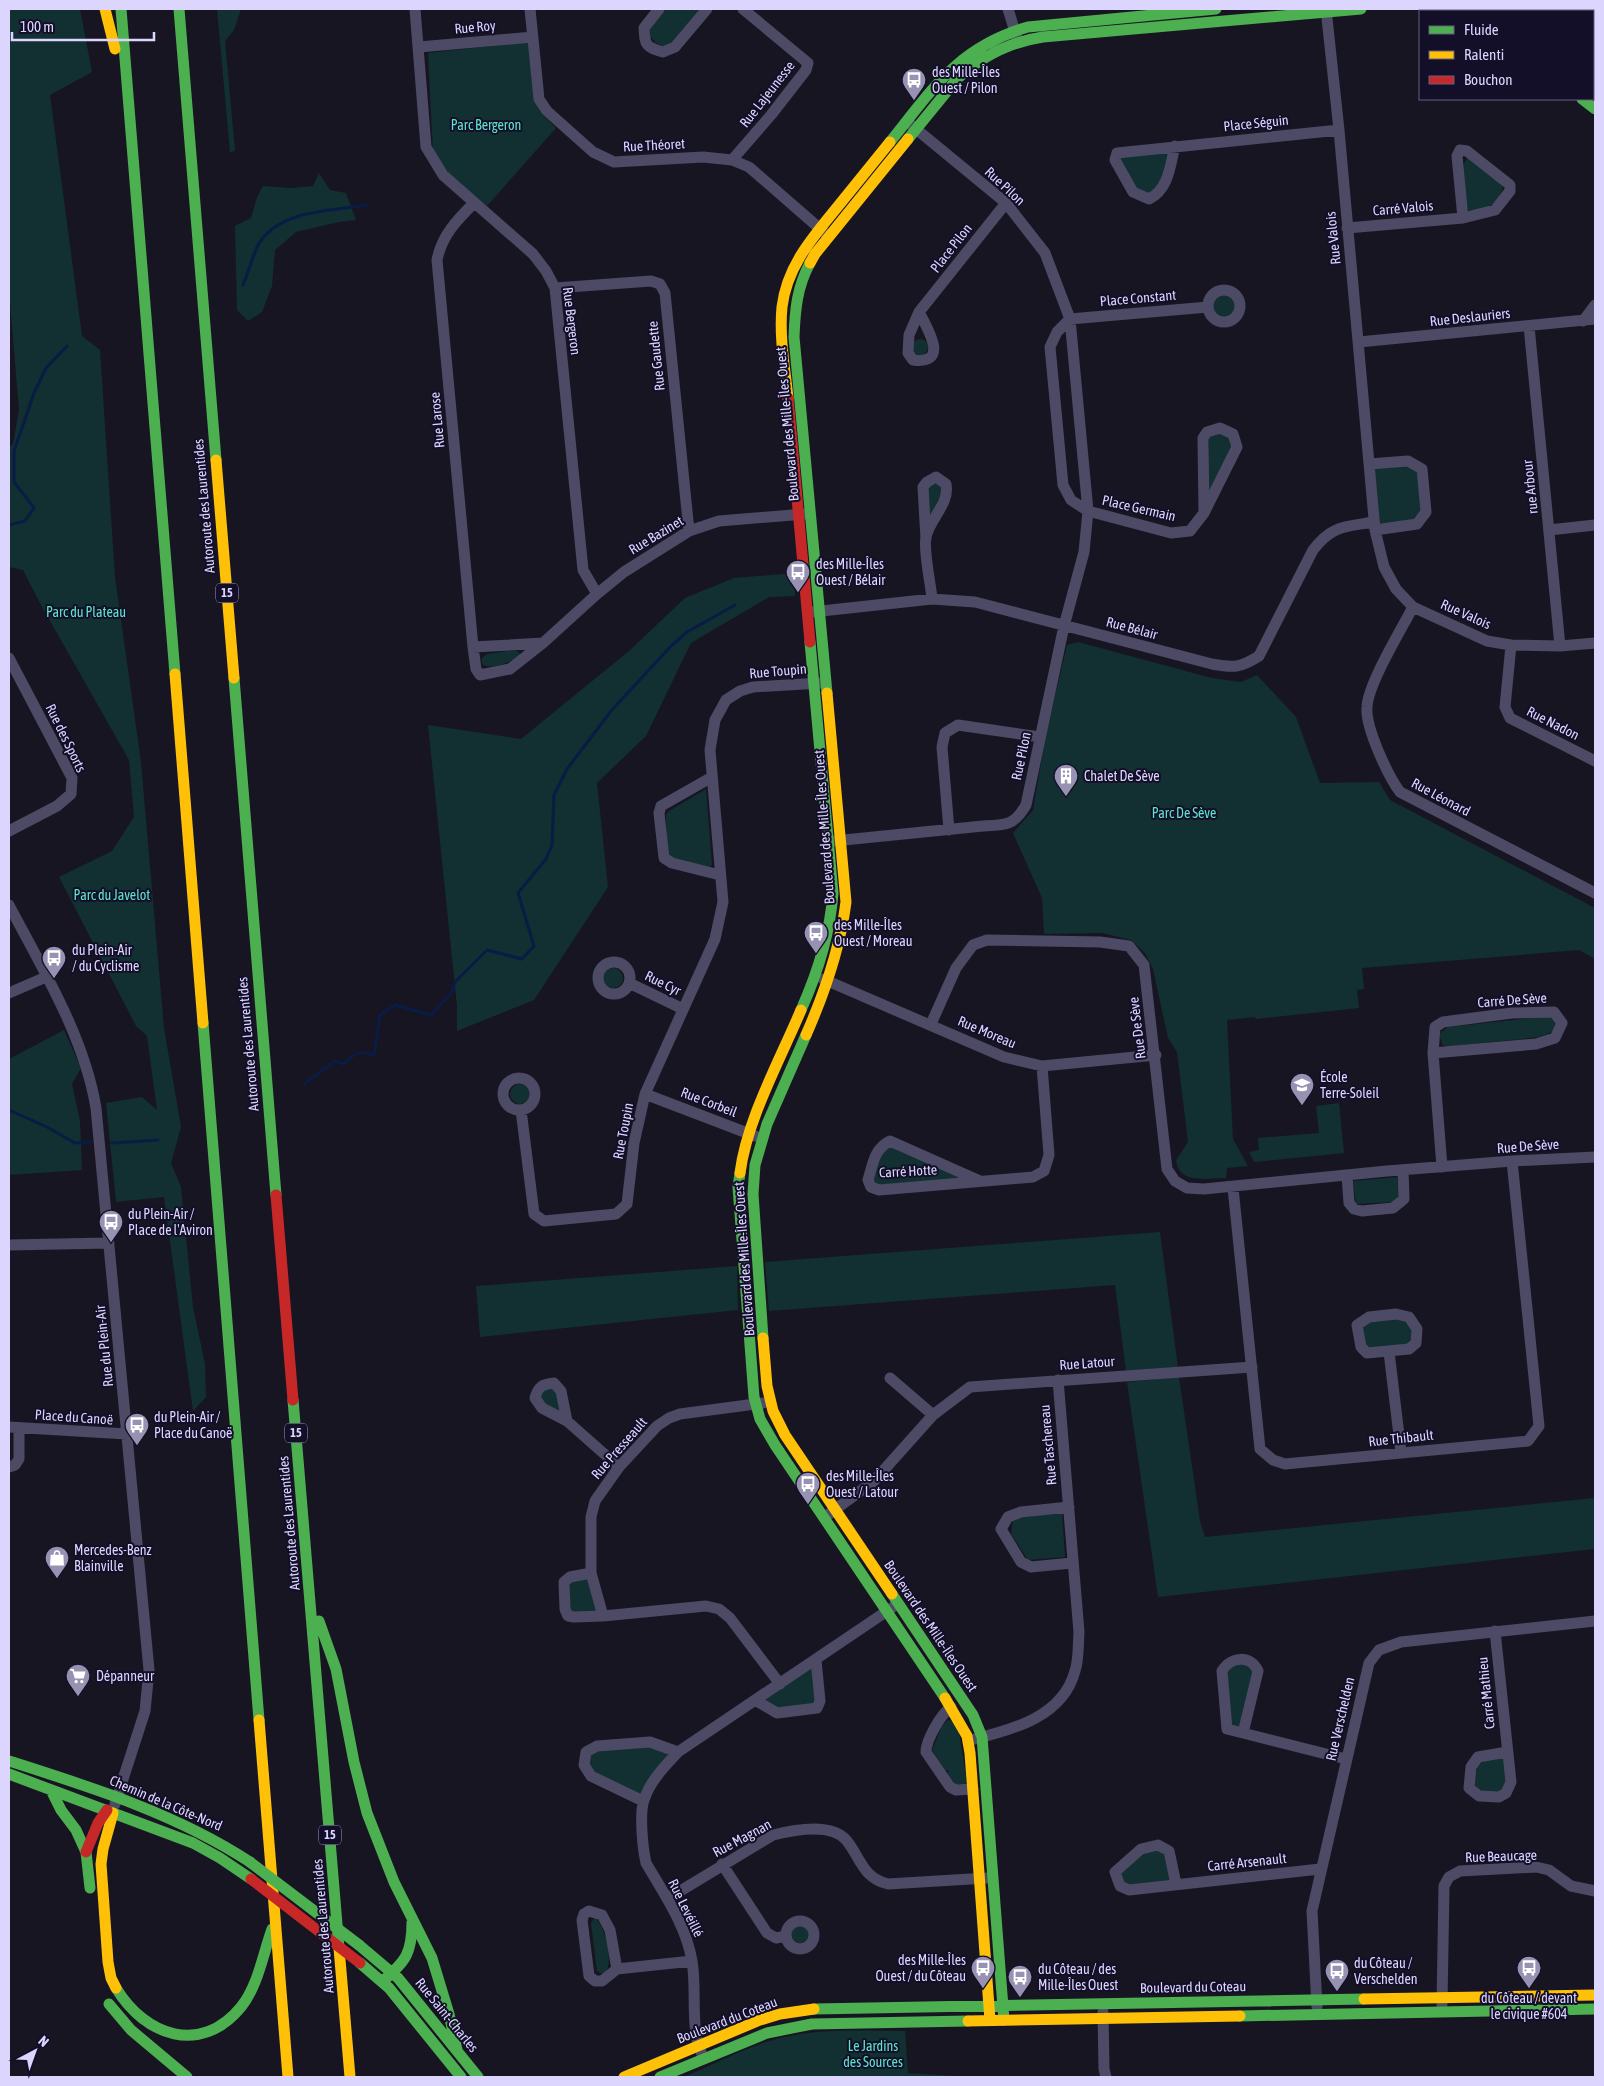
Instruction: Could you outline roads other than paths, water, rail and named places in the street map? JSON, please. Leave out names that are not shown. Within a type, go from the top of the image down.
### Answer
[{"type":"main road","points":[[105,9],[128,100]]},
{"type":"main road","points":[[121,9],[288,2077]]},
{"type":"main road","name":"Autoroute des Laurentides","points":[[179,9],[350,2077]]},
{"type":"main road","points":[[1207,22],[1209,9]]},
{"type":"main road","name":"Boulevard des Mille-Îles Ouest","points":[[1004,2020],[982,1737],[973,1715],[785,1435],[770,1402],[753,1194],[755,1163],[761,1139],[828,981],[845,910],[845,885],[794,319],[796,302],[804,276],[815,254],[958,62],[988,41],[1016,36],[1043,37],[1193,14],[1209,9]]},
{"type":"main road","name":"Boulevard des Mille-Îles Ouest","points":[[1193,14],[1207,22],[1326,10],[1361,9]]},
{"type":"main road","points":[[1583,100],[1595,109]]},
{"type":"main road","name":"Boulevard des Mille-Îles Ouest","points":[[911,126],[818,228],[808,242],[792,269],[782,308],[782,338],[833,893],[832,910],[816,976],[748,1134],[740,1164],[738,1187],[756,1405],[760,1419],[775,1445],[951,1707],[968,1740],[990,2020]]},
{"type":"main road","points":[[310,1592],[336,1669],[352,1754],[367,1813],[412,1922],[425,1942],[435,1967],[457,2050]]},
{"type":"main road","name":"Chemin de la Côte-Nord","points":[[9,1761],[75,1782],[198,1830],[224,1844],[359,1945],[392,1973]]},
{"type":"main road","name":"Chemin de la Côte-Nord","points":[[9,1774],[197,1845],[251,1879],[383,1981]]},
{"type":"main road","points":[[51,1790],[61,1810],[76,1830],[86,1852],[91,1898]]},
{"type":"main road","points":[[110,1812],[101,1870],[110,1971],[114,1984],[122,1998],[134,2014],[148,2025],[165,2033],[184,2035],[208,2031],[230,2018],[241,2007],[249,1993],[275,1921]]},
{"type":"main road","points":[[86,1852],[98,1823],[110,1812]]},
{"type":"main road","points":[[383,1981],[405,1960],[410,1952],[413,1943],[412,1922]]},
{"type":"main road","name":"Rue Saint-Charles","points":[[392,1973],[478,2077]]},
{"type":"main road","name":"Rue Saint-Charles","points":[[383,1981],[417,2020],[461,2077]]},
{"type":"main road","points":[[104,1993],[110,2006],[124,2024],[187,2077]]},
{"type":"main road","name":"Boulevard du Coteau","points":[[624,2077],[760,2020],[796,2011],[1595,1995]]},
{"type":"main road","name":"Boulevard du Coteau","points":[[660,2077],[767,2033],[803,2025],[1595,2009]]},
{"type":"street","name":"Rue Bergeron","points":[[415,9],[426,147],[444,175],[533,254],[555,288],[583,570],[597,594]]},
{"type":"street","name":"Rue Théoret","points":[[530,9],[539,98],[547,111],[593,152],[614,162],[703,157],[732,160],[749,167],[828,236]]},
{"type":"street","points":[[659,9],[644,28],[645,42],[649,48],[663,52],[676,46],[707,9]]},
{"type":"street","name":"Rue Lajeunesse","points":[[732,160],[771,115],[806,70],[808,63],[743,9]]},
{"type":"street","points":[[1008,9],[1016,36]]},
{"type":"street","name":"Rue Valois","points":[[1326,10],[1359,342],[1374,526],[1384,568],[1396,589],[1413,607],[1487,641],[1511,645],[1560,646],[1595,643]]},
{"type":"street","name":"Rue Roy","points":[[419,47],[533,37]]},
{"type":"street","name":"Rue Pilon","points":[[829,842],[1007,825],[1020,814],[1026,805],[1064,626],[1084,552],[1088,511],[1070,319],[1045,253],[1006,203],[911,126]]},
{"type":"street","name":"Place Séguin","points":[[1176,146],[1165,186],[1159,194],[1149,199],[1133,192],[1115,160],[1117,153],[1176,146],[1339,130]]},
{"type":"street","name":"Carré Valois","points":[[1347,228],[1463,218],[1495,210],[1510,191],[1510,185],[1467,151],[1460,150],[1457,156],[1463,218]]},
{"type":"street","name":"Rue Larose","points":[[473,647],[437,260],[440,245],[453,224],[474,203]]},
{"type":"street","name":"Place Pilon","points":[[919,312],[1006,203]]},
{"type":"street","name":"Rue Gaudette","points":[[555,288],[651,281],[660,284],[665,293],[689,531]]},
{"type":"street","points":[[1583,321],[1595,305]]},
{"type":"street","name":"Place Constant","points":[[1070,319],[1208,307]]},
{"type":"street","points":[[1070,319],[1057,332],[1050,346],[1063,485],[1071,500],[1088,511]]},
{"type":"street","name":"Rue Deslauriers","points":[[1359,342],[1595,319]]},
{"type":"street","name":"rue Arbour","points":[[1529,326],[1560,646]]},
{"type":"street","name":"Place Germain","points":[[1088,511],[1171,534],[1190,531],[1204,514],[1237,447],[1233,434],[1220,428],[1207,432],[1203,438],[1204,514]]},
{"type":"street","points":[[1369,464],[1408,461],[1422,469],[1426,512],[1417,524],[1374,526]]},
{"type":"street","name":"Rue Bazinet","points":[[473,647],[476,669],[480,675],[510,669],[543,643],[597,594],[650,554],[689,531],[719,522],[811,513]]},
{"type":"street","points":[[1549,530],[1595,525]]},
{"type":"street","name":"Rue Bélair","points":[[807,612],[932,599],[975,602],[1212,664],[1231,667],[1244,666],[1258,656],[1313,550],[1322,537],[1336,528],[1374,526]]},
{"type":"street","points":[[926,539],[932,599]]},
{"type":"street","name":"Rue Léonard","points":[[1413,607],[1371,688],[1366,708],[1374,740],[1390,780],[1400,792],[1595,893]]},
{"type":"street","points":[[473,647],[543,643]]},
{"type":"street","name":"Rue Nadon","points":[[1511,645],[1506,707],[1510,718],[1595,761]]},
{"type":"street","name":"Rue des Sports","points":[[9,658],[72,778],[72,794],[57,806],[9,831]]},
{"type":"street","name":"Rue Toupin","points":[[521,1110],[534,1214],[544,1221],[616,1214],[627,1204],[634,1143],[645,1094],[716,939],[723,902],[710,750],[715,720],[726,700],[740,691],[753,687],[826,682]]},
{"type":"street","points":[[949,830],[942,747],[945,733],[958,725],[1040,737]]},
{"type":"street","points":[[712,777],[661,806],[659,813],[664,858],[672,863],[720,876]]},
{"type":"street","name":"Rue du Plein-Air","points":[[9,905],[83,1054],[92,1080],[96,1108],[149,1676],[144,1715],[110,1812]]},
{"type":"street","name":"Rue De Sève","points":[[931,1024],[956,968],[973,945],[987,940],[1100,942],[1129,946],[1144,965],[1156,1055],[1167,1168],[1175,1181],[1187,1188],[1233,1188],[1404,1170],[1512,1161],[1595,1157]]},
{"type":"street","name":"Rue Moreau","points":[[816,976],[931,1024],[1004,1058],[1042,1066],[1156,1055]]},
{"type":"street","points":[[9,994],[46,977]]},
{"type":"street","name":"Rue Cyr","points":[[630,983],[683,1009]]},
{"type":"street","name":"Carré De Sève","points":[[1433,1053],[1536,1044],[1555,1038],[1562,1023],[1554,1012],[1512,1013],[1443,1022],[1435,1028],[1433,1053],[1442,1167]]},
{"type":"street","name":"Carré Hotte","points":[[980,1181],[890,1140],[881,1145],[876,1154],[868,1180],[871,1187],[878,1190],[1033,1177],[1044,1171],[1049,1155],[1042,1066]]},
{"type":"street","name":"Rue Corbeil","points":[[645,1094],[761,1139]]},
{"type":"street","name":"Rue Thibault","points":[[1233,1188],[1260,1449],[1273,1460],[1285,1464],[1318,1462],[1401,1452],[1528,1441],[1539,1426],[1512,1161]]},
{"type":"street","points":[[1347,1175],[1349,1203],[1354,1209],[1362,1211],[1393,1208],[1404,1199],[1404,1170]]},
{"type":"street","points":[[9,1245],[108,1243]]},
{"type":"street","points":[[1396,1314],[1409,1316],[1417,1329],[1416,1343],[1409,1349],[1389,1352],[1367,1353],[1361,1347],[1357,1325],[1369,1317],[1396,1314]]},
{"type":"street","points":[[1389,1352],[1401,1452]]},
{"type":"street","name":"Rue Latour","points":[[824,1518],[874,1481],[933,1415],[970,1387],[1252,1367]]},
{"type":"street","points":[[890,1378],[933,1415]]},
{"type":"street","name":"Rue Taschereau","points":[[968,1740],[1018,1726],[1042,1715],[1064,1696],[1076,1670],[1079,1632],[1058,1380]]},
{"type":"street","name":"Rue Presseault","points":[[603,1616],[591,1573],[591,1517],[595,1501],[619,1467],[657,1426],[669,1418],[680,1414],[770,1402]]},
{"type":"street","points":[[566,1421],[619,1467]]},
{"type":"street","name":"Place du Canoë","points":[[9,1467],[15,1465],[19,1459],[14,1428],[127,1434]]},
{"type":"street","points":[[1069,1507],[1021,1512],[1008,1518],[1001,1529],[1021,1562],[1031,1567],[1072,1563]]},
{"type":"street","points":[[591,1573],[570,1577],[564,1582],[565,1609],[568,1616],[603,1616],[706,1606],[719,1609],[730,1618],[780,1684]]},
{"type":"street","name":"Rue Levéillé","points":[[704,2058],[698,2046],[689,1942],[646,1863],[642,1849],[643,1801],[655,1778],[678,1752],[898,1604]]},
{"type":"street","name":"Rue Verschelden","points":[[1318,2014],[1312,1911],[1369,1663],[1378,1650],[1401,1642],[1496,1630],[1595,1621]]},
{"type":"street","name":"Carré Mathieu","points":[[1496,1630],[1511,1782],[1506,1793],[1499,1797],[1479,1796],[1469,1788],[1471,1767],[1478,1757],[1507,1752]]},
{"type":"street","points":[[1243,1733],[1258,1671],[1255,1664],[1248,1659],[1239,1659],[1226,1665],[1222,1671],[1227,1729],[1346,1759]]},
{"type":"street","points":[[755,1700],[777,1713],[816,1708],[820,1701],[816,1660]]},
{"type":"street","name":"Boulevard des Mille-Îles Ouest","points":[[951,1707],[941,1717],[926,1752],[950,1787],[956,1790],[973,1789]]},
{"type":"street","points":[[643,1801],[591,1776],[584,1765],[586,1752],[597,1746],[650,1742],[678,1752]]},
{"type":"street","name":"Rue Magnan","points":[[667,1899],[722,1864],[773,1835],[786,1832],[820,1830],[835,1832],[846,1839],[868,1874],[876,1881],[888,1884],[994,1878]]},
{"type":"street","name":"Carré Arsenault","points":[[1176,1884],[1169,1850],[1158,1845],[1141,1849],[1115,1872],[1120,1886],[1129,1890],[1320,1870]]},
{"type":"street","points":[[722,1864],[767,1933],[776,1938],[786,1936]]},
{"type":"street","name":"Rue Beaucage","points":[[1442,2012],[1444,1886],[1449,1877],[1460,1872],[1536,1867],[1549,1870],[1571,1886],[1595,1891]]},
{"type":"street","points":[[617,1969],[610,1930],[602,1915],[589,1911],[584,1914],[582,1920],[589,1976],[595,1981],[602,1981],[617,1969],[692,1961]]},
{"type":"street","points":[[1103,2004],[1104,2069],[1106,2077]]},
{"type":"waterway","points":[[243,285],[258,245],[267,233],[279,224],[307,214],[368,205]]},
{"type":"waterway","points":[[9,525],[25,521],[34,508],[14,482],[14,451],[34,393],[46,368],[67,346]]},
{"type":"waterway","points":[[304,1084],[335,1061],[343,1064],[361,1052],[374,1056],[380,1015],[395,1005],[431,1015],[452,992],[455,982],[487,950],[522,959],[534,946],[518,893],[546,859],[552,845],[554,795],[567,769],[611,711],[671,646],[687,632],[735,605]]},
{"type":"waterway","points":[[9,1110],[47,1127],[75,1143],[90,1142]]},
{"type":"waterway","points":[[112,1143],[158,1140]]},
{"type":"place","name":"des Mille-Îles Ouest / Pilon","points":[[914,101]]},
{"type":"place","name":"des Mille-Îles Ouest / Bélair","points":[[798,593]]},
{"type":"place","name":"Chalet De Sève","points":[[1066,797]]},
{"type":"place","name":"des Mille-Îles Ouest / Moreau","points":[[816,954]]},
{"type":"place","name":"du Plein-Air / du Cyclisme","points":[[54,979]]},
{"type":"place","name":"École Terre-Soleil","points":[[1302,1106]]},
{"type":"place","name":"du Plein-Air / Place de l'Aviron","points":[[111,1243]]},
{"type":"place","name":"du Plein-Air / Place du Canoë","points":[[137,1446]]},
{"type":"place","name":"des Mille-Îles Ouest / Latour","points":[[808,1505]]},
{"type":"place","name":"Mercedes-Benz Blainville","points":[[57,1579]]},
{"type":"place","name":"Dépanneur","points":[[78,1697]]},
{"type":"place","name":"des Mille-Îles Ouest / du Côteau","points":[[983,1989]]},
{"type":"place","name":"du Côteau / devant le civique #604","points":[[1529,1989]]},
{"type":"place","name":"du Côteau / Verschelden","points":[[1337,1992]]},
{"type":"place","name":"du Côteau / des Mille-Îles Ouest","points":[[1020,1998]]},
{"type":"park label","name":"Parc Bergeron","points":[[486,125]]},
{"type":"park label","name":"Parc du Plateau","points":[[86,612]]},
{"type":"park label","name":"Parc De Sève","points":[[1184,813]]},
{"type":"park label","name":"Parc du Javelot","points":[[112,895]]},
{"type":"park label","name":"Le Jardins des Sources","points":[[873,2054]]}]
